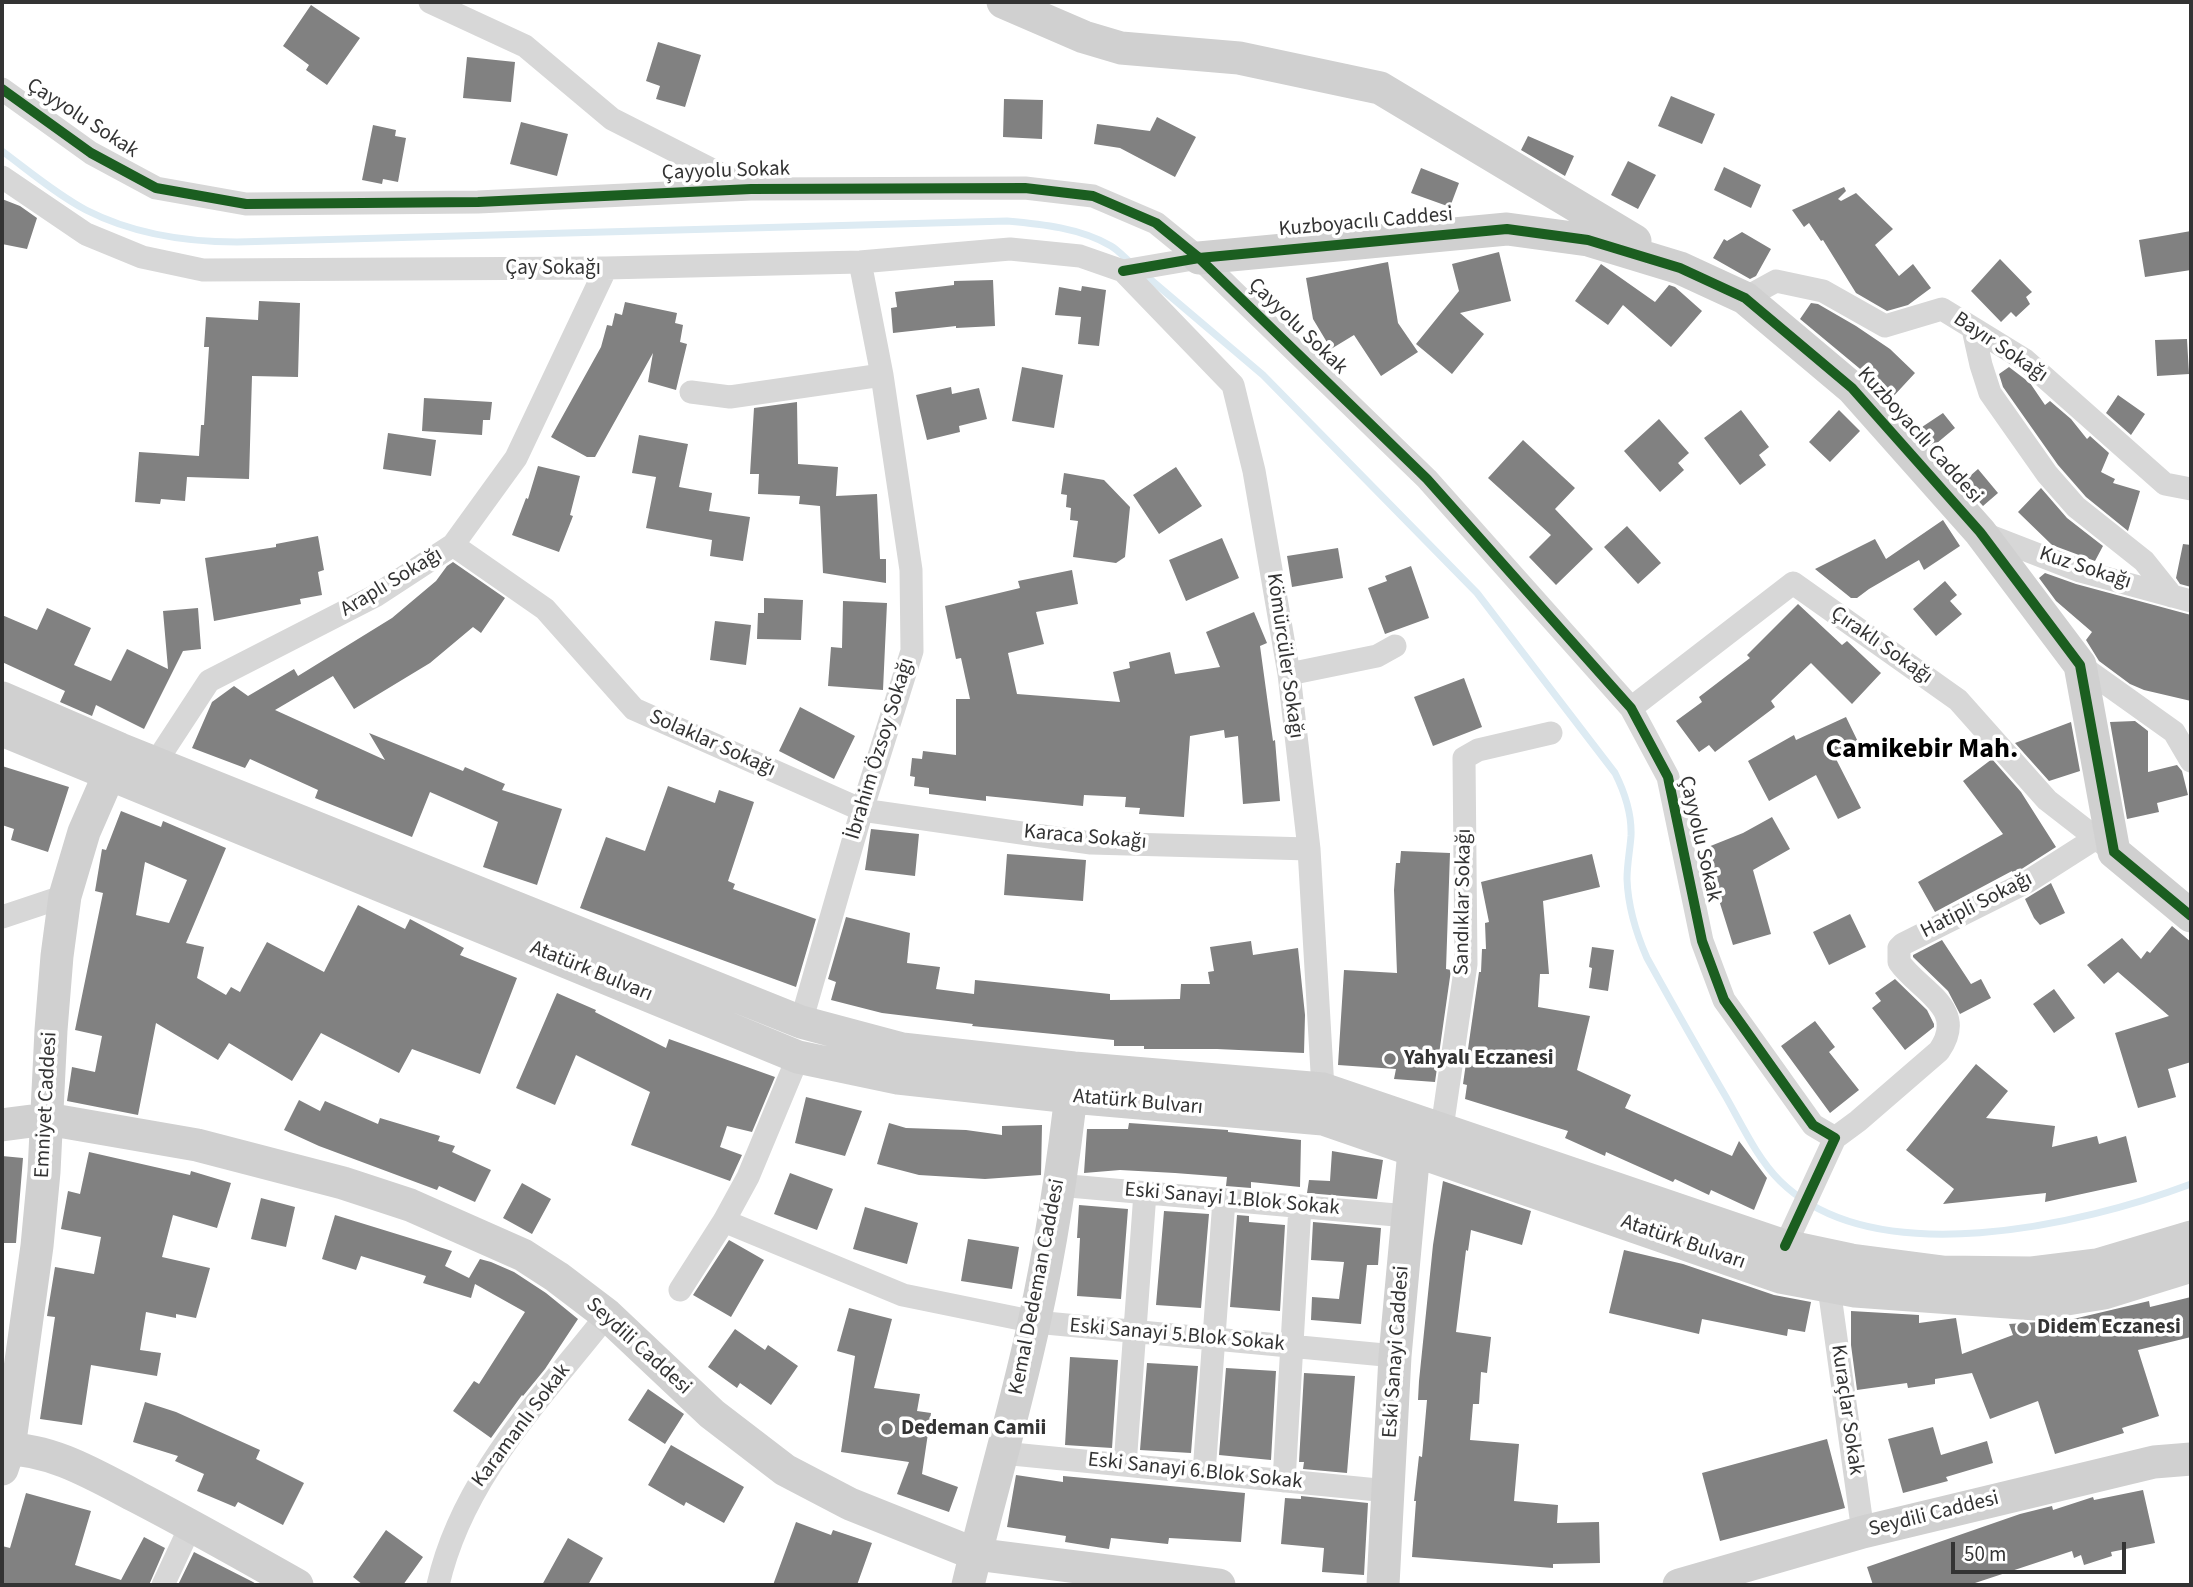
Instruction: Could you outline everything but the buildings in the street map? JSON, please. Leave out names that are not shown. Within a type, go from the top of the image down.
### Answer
[{"type":"street","points":[[430,2],[525,46],[612,119],[751,189]]},
{"type":"street","name":"Kuzboyacılı Caddesi","points":[[1003,2],[1084,37],[1121,48],[1239,58],[1380,88],[1679,268],[1745,298],[1852,388],[1980,532],[2080,665],[2105,845]]},
{"type":"street","name":"Çayyolu Sokak","points":[[2,89],[91,153],[156,188],[246,204],[478,202],[751,189],[1025,188],[1093,196],[1156,223],[1199,258],[1427,479],[1631,708],[1668,778],[1702,941],[1724,1000],[1813,1125],[1835,1138]]},
{"type":"street","name":"Çay Sokağı","points":[[2,177],[86,234],[142,257],[203,270],[606,268],[859,262],[1010,249],[1080,256],[1123,271]]},
{"type":"street","name":"Kuzboyacılı Caddesi","points":[[1199,258],[1507,229],[1588,240],[1679,268]]},
{"type":"street","points":[[1123,271],[1199,258]]},
{"type":"street","name":"İbrahim Özsoy Sokağı","points":[[801,1023],[862,810],[912,651],[911,570],[881,375],[859,262]]},
{"type":"street","name":"Araplı Sokağı","points":[[156,762],[209,681],[375,596],[453,545],[516,458],[606,268]]},
{"type":"street","name":"Kömürcüler Sokağı","points":[[1123,271],[1233,385],[1254,471],[1289,674],[1309,849],[1323,1089]]},
{"type":"street","name":"Bayır Sokağı","points":[[1745,298],[1776,281],[1823,291],[1885,326],[1942,309],[2025,360],[2165,484],[2191,489]]},
{"type":"street","points":[[1973,329],[1990,393],[2047,474],[2076,507],[2144,561],[2181,599]]},
{"type":"street","points":[[691,392],[730,397],[881,375]]},
{"type":"street","name":"Kuz Sokağı","points":[[1980,532],[2080,571],[2181,599]]},
{"type":"street","name":"Solaklar Sokağı","points":[[453,545],[545,608],[634,709],[862,810]]},
{"type":"street","name":"Çıraklı Sokağı","points":[[1631,708],[1793,583],[1958,699],[2048,800],[2105,845]]},
{"type":"street","points":[[1289,674],[1369,658],[1395,646]]},
{"type":"street","points":[[2080,665],[2174,732],[2191,761]]},
{"type":"street","points":[[2,698],[115,762]]},
{"type":"street","points":[[2,730],[115,762]]},
{"type":"street","name":"Sandıklar Sokağı","points":[[1424,1132],[1466,964],[1464,758],[1478,750],[1551,733]]},
{"type":"street","name":"Atatürk Bulvarı","points":[[115,762],[156,762],[491,900],[801,1023],[902,1049],[1072,1082],[1424,1132],[1786,1246],[1851,1260],[1943,1272],[2032,1273],[2097,1265],[2191,1237]]},
{"type":"street","name":"Atatürk Bulvarı","points":[[115,762],[798,1057],[898,1078],[1323,1089],[1780,1277],[1829,1288],[2036,1304],[2104,1293],[2191,1266]]},
{"type":"street","name":"Emniyet Caddesi","points":[[4,1455],[37,1246],[52,1018],[65,896],[84,832],[115,762]]},
{"type":"street","name":"Karaca Sokağı","points":[[862,810],[1091,843],[1309,849]]},
{"type":"street","points":[[2105,845],[2191,916]]},
{"type":"street","name":"Hatipli Sokağı","points":[[1835,1138],[1929,1060],[1947,1040],[1949,1027],[1941,1004],[1899,962],[1899,948],[2105,845]]},
{"type":"street","points":[[2,917],[65,896]]},
{"type":"street","points":[[680,1290],[724,1221],[748,1177],[798,1057]]},
{"type":"street","name":"Kemal Dedeman Caddesi","points":[[972,1570],[1035,1322],[1072,1082]]},
{"type":"street","name":"Seydili Caddesi","points":[[2,1125],[47,1119],[197,1144],[343,1183],[410,1205],[523,1255],[558,1277],[607,1315],[712,1415],[785,1470],[972,1570],[1219,1585]]},
{"type":"street","name":"Eski Sanayi Caddesi","points":[[1382,1585],[1395,1356],[1407,1216],[1424,1132]]},
{"type":"street","points":[[1786,1246],[1835,1138]]},
{"type":"street","name":"Eski Sanayi 1.Blok Sokak","points":[[1058,1185],[1407,1216]]},
{"type":"street","points":[[1125,1465],[1145,1193]]},
{"type":"street","points":[[1203,1473],[1224,1200]]},
{"type":"street","points":[[1284,1480],[1300,1206]]},
{"type":"street","name":"Eski Sanayi 5.Blok Sokak","points":[[724,1221],[903,1295],[1035,1322],[1395,1356]]},
{"type":"street","name":"Kuraçlar Sokak","points":[[1829,1288],[1863,1532]]},
{"type":"street","name":"Karamanlı Sokak","points":[[438,1585],[454,1530],[476,1486],[499,1450],[607,1315]]},
{"type":"street","name":"Eski Sanayi 6.Blok Sokak","points":[[1002,1453],[1388,1490]]},
{"type":"street","points":[[4,1455],[45,1455],[88,1472],[191,1525],[297,1585]]},
{"type":"street","name":"Seydili Caddesi","points":[[1679,1585],[1863,1532],[2154,1462],[2191,1459]]},
{"type":"street","points":[[163,1585],[191,1525]]},
{"type":"waterway","points":[[2,151],[86,210],[140,231],[178,238],[237,242],[1007,221],[1047,225],[1087,235],[1114,248],[1132,264]]},
{"type":"waterway","points":[[1144,274],[1263,375],[1477,593],[1615,773],[1629,811],[1629,900],[1643,949],[1750,1141],[1780,1181],[1820,1210],[1869,1226],[1923,1234],[1980,1233],[2038,1226],[2094,1214],[2191,1184]]},
{"type":"cycle path","points":[[2,89],[91,153],[156,188],[246,204],[478,202],[751,189],[1025,188],[1093,196],[1156,223],[1199,258],[1427,479],[1631,708],[1668,777],[1702,941],[1724,1000],[1813,1125],[1835,1138],[1785,1246]]},
{"type":"cycle path","points":[[1123,271],[1199,258],[1507,229],[1588,240],[1680,268],[1745,298],[1852,388],[1980,532],[2080,665],[2114,852],[2191,916]]},
{"type":"place","name":"Yahyalı Eczanesi","points":[[1390,1059]]},
{"type":"place","name":"Didem Eczanesi","points":[[2023,1328]]},
{"type":"place","name":"Dedeman Camii","points":[[887,1429]]},
{"type":"district","name":"Camikebir Mah.","points":[[1922,751]]}]
